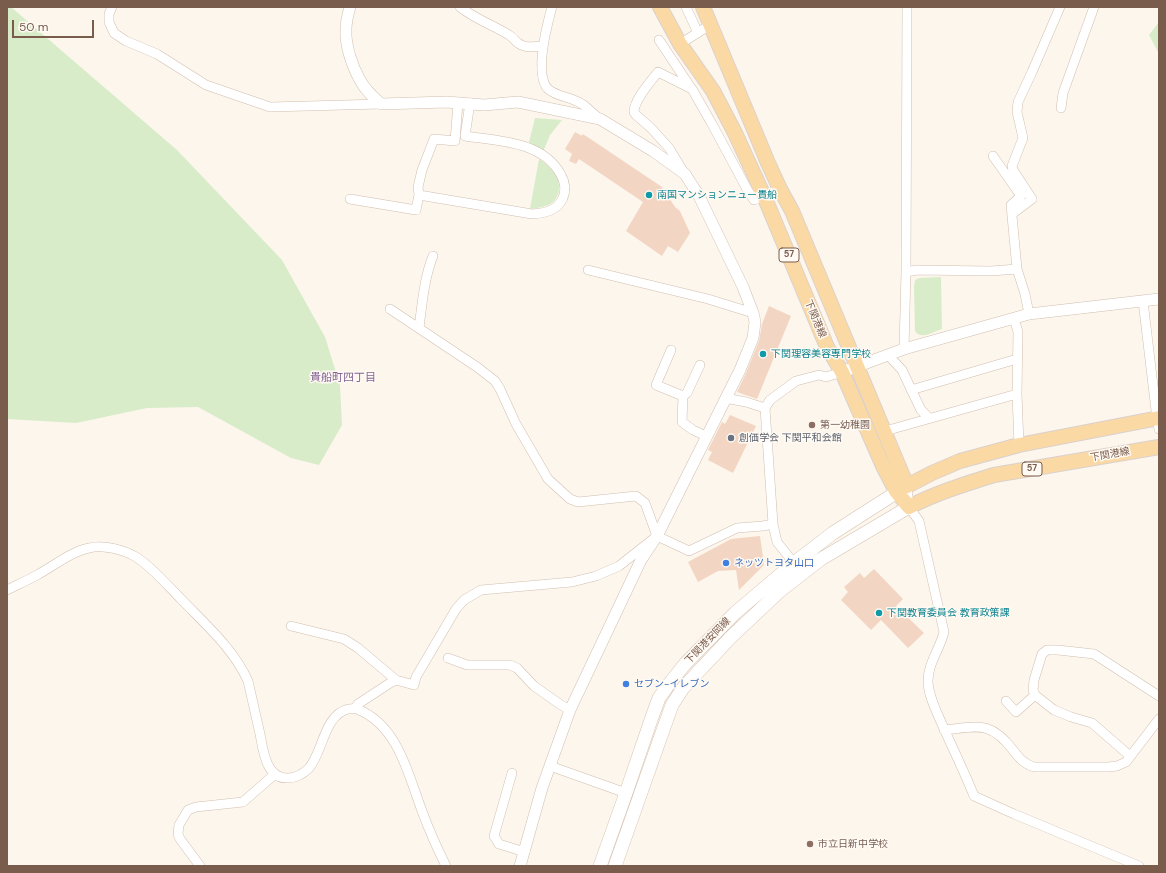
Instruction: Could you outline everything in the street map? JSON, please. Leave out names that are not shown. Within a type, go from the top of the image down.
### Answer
[{"type":"main road","name":"下関港線","points":[[660,7],[680,44],[713,91],[722,107],[764,196],[827,347],[842,372],[883,466],[902,488]]},
{"type":"main road","name":"下関港線","points":[[703,7],[704,29],[780,189],[792,211],[885,431],[909,507],[926,498],[994,475],[1159,447]]},
{"type":"main road","points":[[902,488],[960,461],[1019,445],[1158,422]]},
{"type":"main road","name":"下関港安岡線","points":[[615,866],[672,705],[683,688],[731,637],[781,590],[798,568],[833,534],[902,488]]},
{"type":"main road","name":"下関港安岡線","points":[[600,866],[659,698],[685,664],[736,613],[798,568],[821,559],[909,507]]},
{"type":"street","points":[[112,7],[109,14],[109,22],[114,33],[126,41],[156,54],[206,85],[270,107],[458,103],[484,105],[518,102],[600,119]]},
{"type":"street","points":[[350,7],[346,27],[346,37],[352,62],[360,80],[368,92],[381,104]]},
{"type":"street","points":[[460,7],[478,20],[511,36],[515,42],[519,44],[525,46],[542,46]]},
{"type":"street","points":[[552,7],[542,46],[543,78],[548,88],[582,104],[600,119],[653,151],[685,174]]},
{"type":"street","points":[[680,44],[704,29],[686,7]]},
{"type":"street","points":[[904,349],[906,272],[907,7]]},
{"type":"street","points":[[1012,214],[1032,199],[1013,170],[1012,166],[1023,138],[1017,112],[1018,102],[1060,7]]},
{"type":"street","points":[[1061,108],[1063,93],[1094,7]]},
{"type":"street","points":[[659,40],[692,89],[754,200],[780,189]]},
{"type":"street","points":[[520,866],[550,766],[570,710],[641,560],[657,536],[740,370],[753,338],[755,322],[753,312],[743,287],[699,196],[669,148],[651,128],[636,115],[634,109],[647,85],[658,72],[692,89]]},
{"type":"street","points":[[350,199],[416,210],[419,195],[418,188],[422,170],[434,139],[454,142],[458,103]]},
{"type":"street","points":[[419,195],[532,214],[548,212],[560,203],[563,198],[565,190],[564,181],[559,170],[536,151],[516,144],[465,136],[470,104]]},
{"type":"street","points":[[994,156],[1021,196],[1011,205],[1017,269],[1025,294],[1029,314]]},
{"type":"street","points":[[419,328],[426,281],[430,262],[433,256]]},
{"type":"street","points":[[906,272],[917,270],[991,271],[1017,269]]},
{"type":"street","points":[[588,270],[708,299],[753,312]]},
{"type":"street","points":[[798,568],[777,542],[774,524],[765,408],[770,400],[796,381],[820,375],[826,377],[904,349],[1029,314],[1159,299]]},
{"type":"street","points":[[1143,301],[1158,422]]},
{"type":"street","points":[[390,309],[477,367],[495,381],[516,424],[548,480],[570,498],[578,502],[636,496],[645,504],[657,536],[689,551],[737,528],[774,524]]},
{"type":"street","points":[[1014,318],[1018,332],[1017,394],[1019,445]]},
{"type":"street","points":[[671,350],[656,385],[683,396]]},
{"type":"street","points":[[888,355],[902,370],[921,410],[929,418]]},
{"type":"street","points":[[911,390],[1017,359]]},
{"type":"street","points":[[700,365],[687,393],[683,396],[682,422],[693,430],[706,436]]},
{"type":"street","points":[[885,431],[1017,394]]},
{"type":"street","points":[[725,398],[746,402],[765,408]]},
{"type":"street","points":[[909,507],[919,521],[944,632],[942,642],[930,666],[928,682],[930,695],[974,796],[1139,866]]},
{"type":"street","points":[[291,626],[344,639],[358,648],[396,680],[414,685],[420,670],[456,609],[464,600],[481,590],[572,582],[596,576],[619,566],[657,536]]},
{"type":"street","points":[[7,590],[68,557],[89,548],[96,547],[116,550],[131,554],[138,558],[222,641],[240,665],[248,681],[265,756],[271,769],[280,778],[293,778],[302,774],[313,762],[323,738],[334,719],[346,710],[355,708],[358,704],[396,680]]},
{"type":"street","points":[[1130,756],[1092,723],[1054,710],[1035,695],[1033,690],[1034,680],[1042,654],[1047,650],[1094,654],[1159,696]]},
{"type":"street","points":[[448,658],[467,665],[510,665],[517,668],[534,686],[570,710]]},
{"type":"street","points":[[1006,701],[1016,712],[1035,695]]},
{"type":"street","points":[[355,708],[367,714],[378,723],[395,743],[407,770],[437,849],[446,866]]},
{"type":"street","points":[[944,730],[978,727],[992,729],[998,733],[1026,765],[1034,767],[1112,766],[1126,762],[1159,719]]},
{"type":"street","points":[[550,766],[626,793]]},
{"type":"street","points":[[512,773],[494,836],[499,844],[525,852]]},
{"type":"street","points":[[200,866],[178,834],[179,825],[185,813],[196,807],[243,802],[275,774]]},
{"type":"green space","points":[[7,7],[11,7],[177,150],[282,260],[325,337],[340,385],[342,425],[319,465],[291,458],[198,407],[147,408],[76,423],[7,419]]},
{"type":"green space","points":[[1159,22],[1159,54],[1149,35]]},
{"type":"green space","points":[[535,118],[562,120],[550,135],[543,152],[529,142]]},
{"type":"green space","points":[[539,159],[556,174],[559,183],[558,192],[557,197],[550,204],[530,209]]},
{"type":"green space","points":[[941,277],[942,329],[920,335],[915,331],[915,280],[919,278]]},
{"type":"building","name":"南国マンションニュー貴船","points":[[575,132],[582,136],[582,134],[586,136],[662,187],[675,207],[680,211],[690,233],[678,252],[668,246],[662,256],[626,231],[643,202],[579,159],[576,164],[569,161],[572,154],[565,149]]},
{"type":"building","name":"下関理容美容専門学校","points":[[769,306],[791,316],[757,399],[737,392],[759,341],[762,324]]},
{"type":"building","name":"創価学会 下関平和会館","points":[[730,415],[756,426],[733,473],[708,460],[712,452],[708,450],[722,422],[725,424]]},
{"type":"building","name":"ネッツトヨタ山口","points":[[760,536],[764,565],[739,590],[736,570],[718,571],[698,582],[688,562],[731,539]]},
{"type":"building","name":"下関教育委員会 教育政策課","points":[[874,569],[903,599],[896,606],[924,633],[908,648],[881,620],[871,630],[841,600],[848,592],[844,587],[860,573],[864,578]]},
{"type":"place","name":"南国マンションニュー貴船","points":[[649,195]]},
{"type":"place","name":"下関理容美容専門学校","points":[[763,354]]},
{"type":"place","name":"第一幼稚園","points":[[812,425]]},
{"type":"place","name":"創価学会 下関平和会館","points":[[731,438]]},
{"type":"place","name":"ネッツトヨタ山口","points":[[726,563]]},
{"type":"place","name":"下関教育委員会 教育政策課","points":[[879,613]]},
{"type":"place","name":"セブン-イレブン","points":[[626,684]]},
{"type":"place","name":"市立日新中学校","points":[[810,844]]},
{"type":"district","name":"貴船町四丁目","points":[[343,378]]}]
